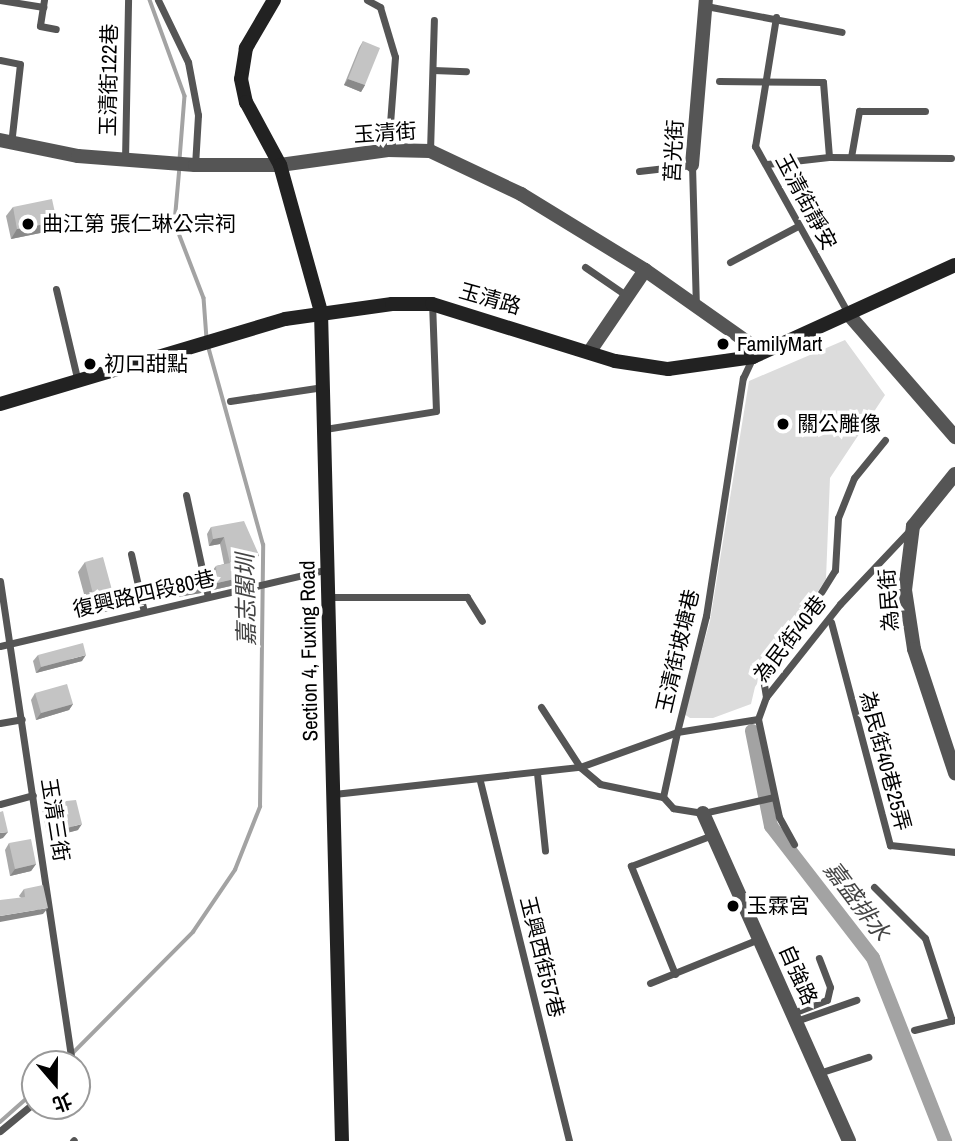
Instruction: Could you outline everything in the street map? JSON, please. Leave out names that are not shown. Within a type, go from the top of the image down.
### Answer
[{"type":"street","name":"Section 4, Fuxing Road","points":[[274,0],[246,48],[241,79],[246,102],[280,166],[321,312],[342,1141]]},
{"type":"street","name":"莒光街","points":[[692,165],[706,3]]},
{"type":"street","name":"玉清街","points":[[6,142],[125,161],[195,165],[280,166],[388,150],[430,151],[521,194],[645,270],[747,342],[753,357]]},
{"type":"street","name":"玉清路","points":[[0,404],[77,379],[321,312],[432,304],[590,351],[668,369],[753,357],[955,265]]},
{"type":"street","points":[[590,351],[645,270]]},
{"type":"street","points":[[849,315],[955,437]]},
{"type":"street","points":[[914,526],[955,474]]},
{"type":"street","name":"為民街","points":[[914,526],[906,601],[915,649],[955,773]]},
{"type":"street","name":"自強路","points":[[703,813],[849,1141]]},
{"type":"lane","points":[[0,0],[43,4],[40,26],[56,29]]},
{"type":"lane","name":"玉清街122巷","points":[[125,161],[128,0]]},
{"type":"lane","points":[[158,0],[188,62],[198,115],[195,165]]},
{"type":"lane","points":[[367,0],[380,7],[395,57],[388,150]]},
{"type":"lane","points":[[706,3],[842,32]]},
{"type":"lane","name":"玉清街靜安","points":[[776,17],[755,146],[767,164],[796,227],[849,315]]},
{"type":"lane","points":[[430,151],[435,20]]},
{"type":"lane","points":[[0,60],[20,64],[6,142]]},
{"type":"lane","points":[[433,70],[466,71]]},
{"type":"lane","points":[[719,81],[823,82],[830,157]]},
{"type":"lane","points":[[851,157],[859,111],[925,111]]},
{"type":"lane","points":[[767,164],[830,157],[951,158]]},
{"type":"lane","points":[[639,171],[692,165]]},
{"type":"lane","name":"莒光街","points":[[692,165],[696,304]]},
{"type":"lane","points":[[730,262],[796,227]]},
{"type":"lane","points":[[585,267],[627,296]]},
{"type":"lane","points":[[56,289],[77,379]]},
{"type":"lane","points":[[325,429],[436,411],[432,304]]},
{"type":"lane","name":"玉清街坡塘巷","points":[[334,794],[480,781],[580,767],[677,732],[706,615],[743,378],[753,357]]},
{"type":"lane","points":[[230,401],[323,387]]},
{"type":"lane","points":[[766,697],[764,684],[835,570],[838,518],[854,478],[885,440]]},
{"type":"lane","points":[[186,495],[208,597]]},
{"type":"lane","name":"為民街40巷","points":[[758,719],[766,697],[914,526]]},
{"type":"lane","points":[[131,554],[144,612]]},
{"type":"lane","name":"復興路四段80巷","points":[[0,646],[328,569]]},
{"type":"lane","name":"玉清三街","points":[[0,581],[70,1050]]},
{"type":"lane","points":[[328,597],[467,597],[482,621]]},
{"type":"lane","name":"為民街40巷25弄","points":[[831,622],[890,845],[955,852]]},
{"type":"lane","points":[[541,707],[580,767],[600,784],[663,797],[673,808],[703,813],[759,796],[774,797]]},
{"type":"lane","points":[[0,723],[22,719]]},
{"type":"lane","points":[[663,797],[677,732],[758,719],[774,797],[794,844]]},
{"type":"lane","points":[[537,773],[545,852]]},
{"type":"lane","name":"玉興西街57巷","points":[[480,781],[569,1141]]},
{"type":"lane","points":[[0,804],[33,795]]},
{"type":"lane","points":[[675,974],[631,866],[712,835]]},
{"type":"lane","points":[[874,887],[925,939],[953,1020],[914,1030]]},
{"type":"lane","points":[[649,983],[759,939]]},
{"type":"lane","points":[[794,1017],[827,1000],[830,987],[819,958]]},
{"type":"lane","points":[[794,1017],[856,1000]]},
{"type":"lane","points":[[819,1073],[868,1056]]},
{"type":"lane","points":[[0,1131],[21,1114]]},
{"type":"shaded area","points":[[845,340],[885,395],[830,478],[826,579],[755,687],[751,704],[713,718],[690,718],[684,714],[710,621],[749,381]]},
{"type":"building","points":[[363,41],[380,48],[365,85],[348,79]]},
{"type":"building","points":[[52,199],[57,222],[17,229],[13,207]]},
{"type":"building","points":[[244,521],[259,555],[249,558],[252,575],[217,583],[216,566],[230,563],[224,537],[213,539],[211,527]]},
{"type":"building","points":[[103,557],[115,601],[96,606],[85,562]]},
{"type":"building","points":[[203,575],[205,586],[182,590],[180,579]]},
{"type":"building","points":[[83,643],[86,655],[41,667],[38,655]]},
{"type":"building","points":[[67,684],[73,704],[41,713],[35,693]]},
{"type":"building","points":[[76,800],[82,824],[52,832],[46,803]]},
{"type":"building","points":[[3,811],[8,832],[0,833],[0,812]]},
{"type":"building","points":[[31,839],[36,864],[15,869],[9,843]]},
{"type":"building","points":[[43,885],[48,908],[0,916],[0,900],[25,897],[24,889]]},
{"type":"waterway","name":"嘉志閣圳","points":[[150,0],[185,96],[180,159]]},
{"type":"waterway","name":"嘉志閣圳","points":[[180,167],[175,223],[204,298],[207,339]]},
{"type":"waterway","name":"嘉志閣圳","points":[[76,1050],[193,932],[235,870],[260,807],[263,545],[208,347]]},
{"type":"waterway","name":"嘉盛排水","points":[[752,731],[771,826],[873,958],[945,1141]]},
{"type":"waterway","name":"嘉志閣圳","points":[[0,1122],[21,1103]]},
{"type":"place","name":"曲江第 張仁琳公宗祠","points":[[28,224]]},
{"type":"place","name":"FamilyMart","points":[[723,344]]},
{"type":"place","name":"初口甜點","points":[[90,364]]},
{"type":"place","name":"關公雕像","points":[[783,424]]},
{"type":"place","name":"玉霖宮","points":[[733,906]]}]
